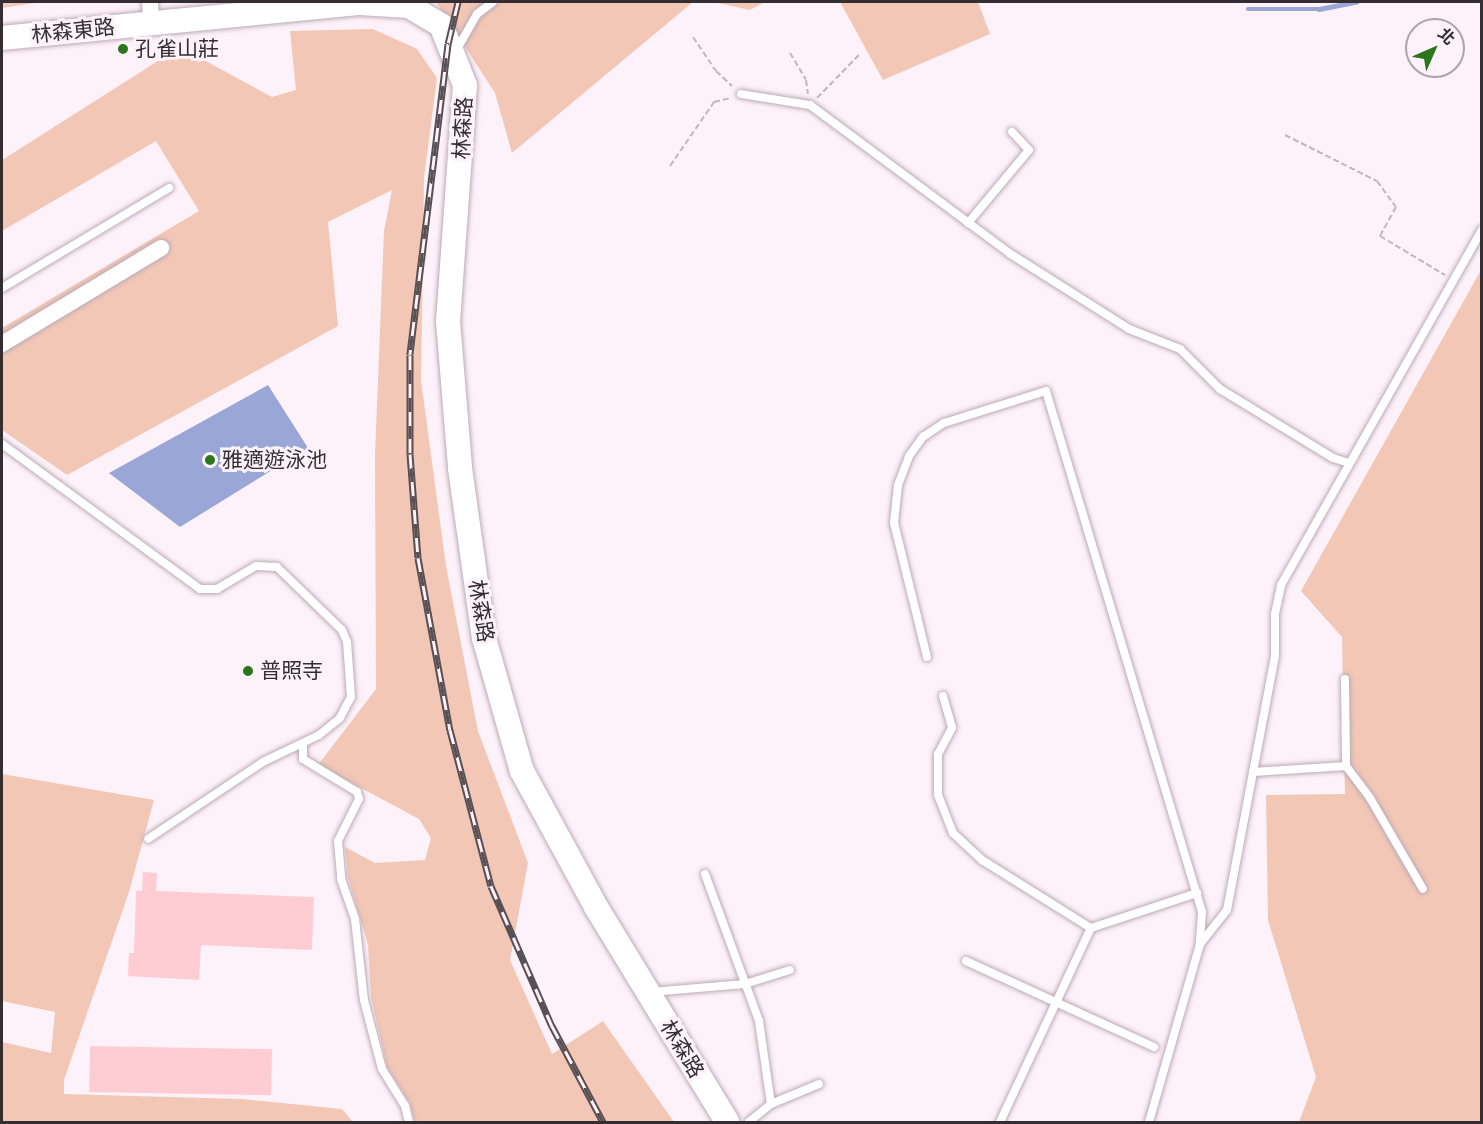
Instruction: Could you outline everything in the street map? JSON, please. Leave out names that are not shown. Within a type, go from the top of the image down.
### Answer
[{"type":"main road","name":"林森東路","points":[[2,38],[151,13],[360,3],[410,6],[441,25],[451,51]]},
{"type":"main road","name":"林森路","points":[[451,51],[465,85],[465,118],[448,321],[460,468],[484,638],[522,771],[648,993],[727,1122]]},
{"type":"street","points":[[2,344],[161,248]]},
{"type":"lane","points":[[451,51],[477,14],[494,2]]},
{"type":"lane","points":[[741,94],[810,105],[968,224],[1130,329],[1180,349],[1220,389],[1333,458],[1349,463]]},
{"type":"lane","points":[[968,224],[1029,150],[1012,132]]},
{"type":"lane","points":[[2,288],[169,188]]},
{"type":"lane","points":[[1200,944],[1227,910],[1275,655],[1275,614],[1281,585],[1451,280],[1482,230]]},
{"type":"lane","points":[[927,657],[894,523],[898,485],[909,456],[923,437],[944,423],[1046,391],[1202,912],[1200,944],[1149,1122]]},
{"type":"lane","points":[[2,444],[200,589],[217,589],[256,566],[277,567],[342,630],[349,656],[351,698],[347,708],[319,735],[263,762],[148,839]]},
{"type":"lane","points":[[1345,680],[1347,766],[1370,798],[1423,889]]},
{"type":"lane","points":[[942,696],[952,728],[938,754],[938,795],[953,833],[982,860],[1091,928]]},
{"type":"lane","points":[[303,743],[303,759],[357,792],[359,799],[338,841],[341,879],[355,919],[364,1000],[382,1069],[405,1106],[409,1122]]},
{"type":"lane","points":[[1253,772],[1347,766]]},
{"type":"lane","points":[[705,874],[759,1021],[771,1104]]},
{"type":"lane","points":[[1000,1122],[1091,928],[1197,893]]},
{"type":"lane","points":[[966,961],[1154,1047]]},
{"type":"lane","points":[[648,993],[745,984],[790,970]]},
{"type":"lane","points":[[748,1122],[771,1104],[819,1084]]},
{"type":"path","points":[[693,37],[716,71],[741,94]]},
{"type":"path","points":[[790,53],[806,80],[810,105]]},
{"type":"path","points":[[810,105],[859,55]]},
{"type":"path","points":[[670,166],[714,102],[741,94]]},
{"type":"path","points":[[1285,135],[1377,181],[1396,207],[1380,236],[1451,280]]},
{"type":"shaded area","points":[[2,2],[41,2],[2,8]]},
{"type":"shaded area","points":[[436,2],[693,2],[512,153],[495,93]]},
{"type":"shaded area","points":[[713,2],[765,2],[750,10]]},
{"type":"shaded area","points":[[840,2],[978,2],[990,34],[883,80]]},
{"type":"shaded area","points":[[373,29],[417,49],[437,78],[424,178],[421,380],[446,566],[478,731],[528,863],[510,960],[552,1054],[603,1021],[674,1122],[415,1122],[409,1102],[387,1067],[371,997],[368,944],[348,878],[345,847],[375,863],[425,860],[431,838],[419,819],[318,765],[376,689],[375,455],[384,231],[392,190],[328,222],[338,326],[67,475],[2,430],[2,328],[199,211],[156,141],[2,231],[2,160],[180,47],[272,97],[296,90],[290,31]]},
{"type":"shaded area","points":[[1481,270],[1481,1122],[1299,1122],[1316,1077],[1268,920],[1266,795],[1345,794],[1342,637],[1301,591]]},
{"type":"shaded area","points":[[2,774],[154,800],[129,892],[64,1080],[64,1094],[241,1099],[342,1109],[353,1122],[2,1122],[2,1042],[51,1053],[55,1012],[2,1001]]},
{"type":"water","name":"雅適遊泳池","points":[[268,385],[308,448],[180,527],[109,473]]},
{"type":"building","points":[[143,872],[157,873],[156,891],[314,897],[312,950],[201,945],[199,980],[128,976],[129,953],[134,953],[136,891],[142,891]]},
{"type":"building","points":[[90,1046],[272,1049],[271,1095],[89,1092]]},
{"type":"waterway","points":[[1248,9],[1319,9],[1356,2]]},
{"type":"railway","points":[[458,2],[448,44],[410,355],[410,454],[418,558],[450,730],[491,886],[552,1026],[603,1122]]},
{"type":"place","name":"孔雀山莊","points":[[123,49]]},
{"type":"place","name":"雅適遊泳池","points":[[210,460]]},
{"type":"place","name":"普照寺","points":[[248,671]]}]
